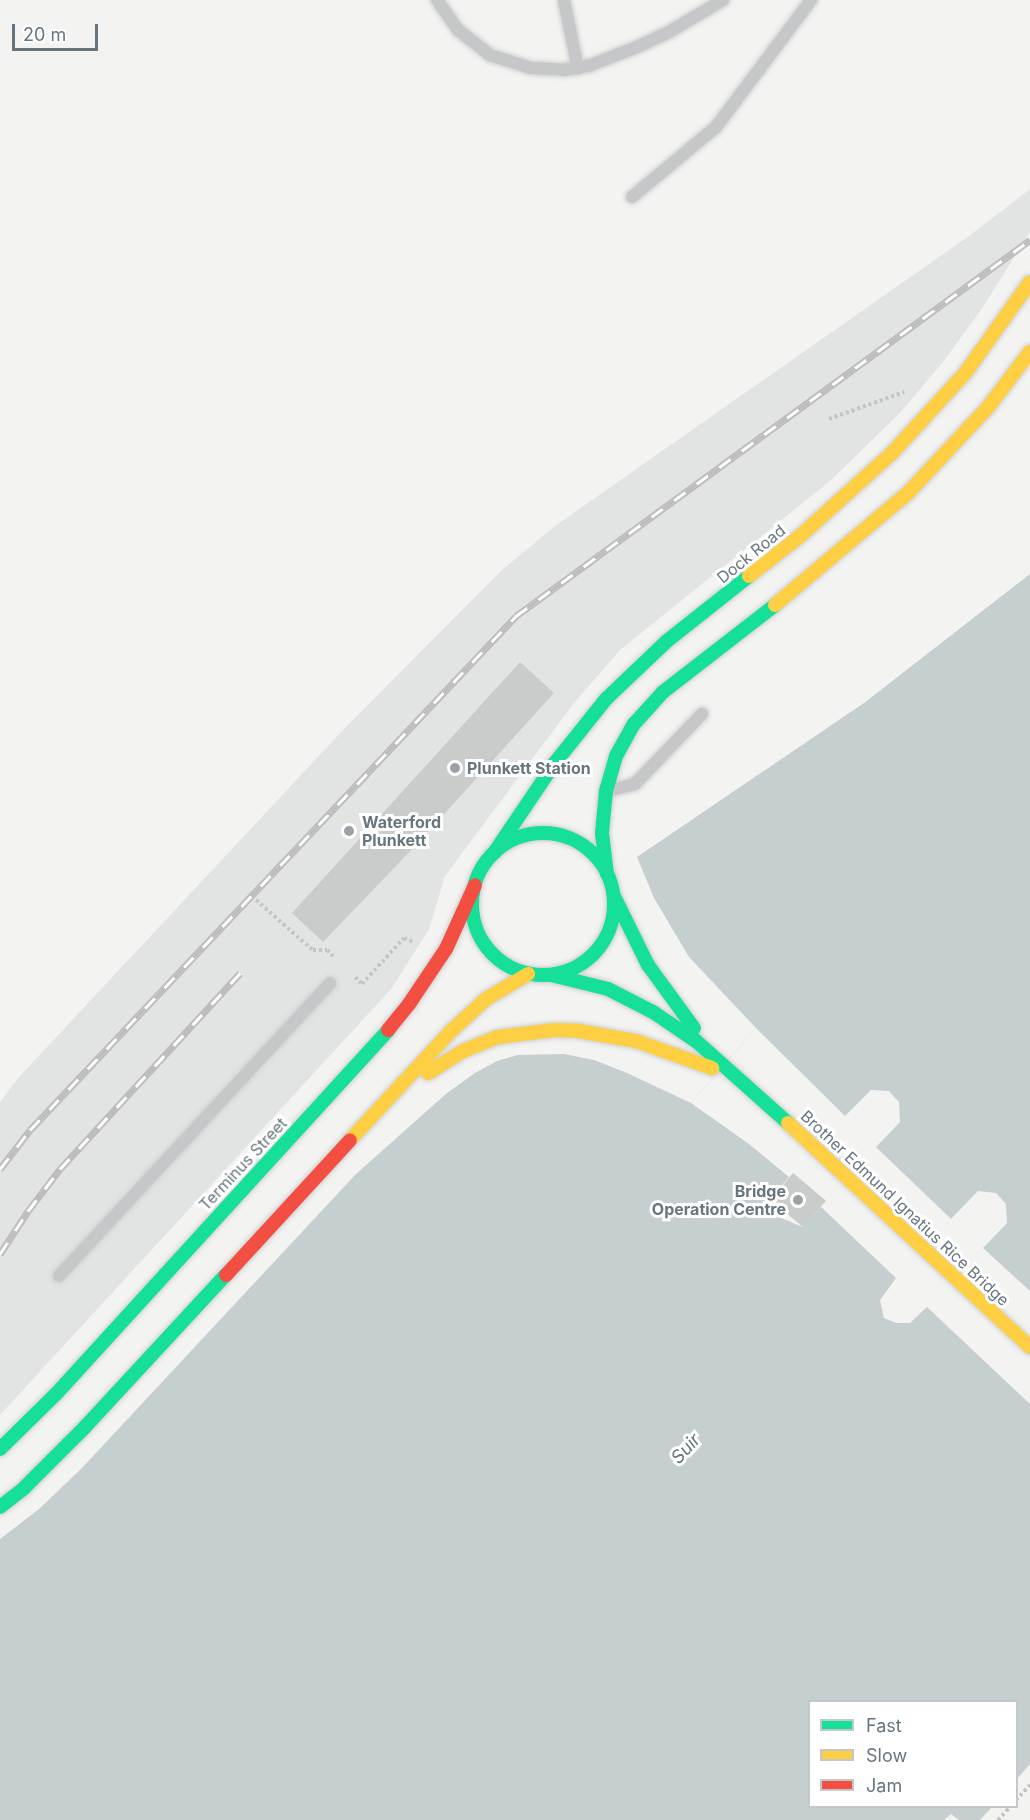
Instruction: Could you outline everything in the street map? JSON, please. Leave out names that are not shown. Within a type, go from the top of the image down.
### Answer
[{"type":"main road","name":"Dock Road","points":[[494,853],[515,826],[566,748],[625,680],[675,635],[829,512],[917,429],[966,372],[1030,282]]},
{"type":"main road","points":[[607,874],[589,850],[557,834],[526,836],[504,844],[485,864],[475,885],[473,912],[478,933],[486,947],[500,960],[528,974],[550,975],[574,968],[594,954],[606,938],[612,921],[613,895],[607,874],[603,842],[606,791],[616,756],[634,724],[645,710],[683,675],[841,552],[908,493],[989,406],[1030,352]]},
{"type":"main road","name":"Terminus Street","points":[[3,1447],[56,1394],[350,1072],[417,993],[446,949],[475,885]]},
{"type":"main road","name":"Brother Edmund Ignatius Rice Bridge","points":[[613,895],[648,965],[669,998],[757,1094]]},
{"type":"main road","points":[[0,1507],[24,1488],[85,1428],[466,1016],[502,988],[528,974]]},
{"type":"main road","name":"Brother Edmund Ignatius Rice Bridge","points":[[550,975],[608,989],[653,1012],[696,1041],[757,1094],[1030,1347]]},
{"type":"main road","name":"Brother Edmund Ignatius Rice Bridge","points":[[365,1125],[418,1080],[463,1051],[498,1036],[533,1031],[579,1031],[636,1041],[712,1068],[757,1094]]},
{"type":"lane","points":[[437,0],[458,30],[490,55],[531,68],[578,69],[605,60],[669,32],[723,0]]},
{"type":"lane","points":[[564,0],[578,69]]},
{"type":"lane","points":[[632,197],[716,127],[811,0]]},
{"type":"lane","points":[[606,791],[635,784],[702,714]]},
{"type":"lane","points":[[59,1276],[330,983]]},
{"type":"path","points":[[829,419],[914,388]]},
{"type":"path","points":[[256,900],[313,950],[327,950],[334,957]]},
{"type":"path","points":[[355,977],[362,984],[404,938],[423,948]]},
{"type":"path","points":[[1018,1799],[1030,1785]]},
{"type":"path","points":[[998,1820],[1009,1808]]},
{"type":"shaded area","points":[[1030,189],[1030,232],[983,307],[943,362],[900,413],[830,481],[620,650],[574,703],[445,876],[429,929],[392,988],[0,1415],[0,1102],[19,1077],[344,729],[502,570],[555,526],[969,236]]},
{"type":"water","name":"Suir","points":[[1030,574],[1030,1764],[1018,1778],[1018,1700],[808,1700],[808,1808],[991,1808],[980,1820],[959,1820],[951,1814],[944,1820],[0,1820],[0,1539],[39,1509],[81,1469],[356,1174],[447,1093],[475,1073],[497,1061],[518,1055],[564,1054],[594,1060],[691,1103],[756,1028],[689,957],[654,898],[637,857],[864,703]]},
{"type":"pier","points":[[756,1028],[845,1116],[871,1090],[889,1091],[899,1102],[900,1122],[876,1147],[951,1219],[978,1191],[996,1193],[1006,1204],[1007,1223],[983,1248],[1030,1291],[1030,1404],[927,1307],[910,1323],[896,1323],[884,1318],[880,1300],[896,1278],[821,1207],[803,1227],[776,1216],[770,1199],[789,1177],[749,1144],[691,1103]]},
{"type":"building","name":"Plunkett Station","points":[[520,662],[554,693],[417,844],[323,942],[292,913]]},
{"type":"building","name":"Bridge Operation Centre","points":[[793,1173],[826,1201],[803,1227],[771,1200]]},
{"type":"railway","points":[[0,1169],[30,1130],[516,616],[1030,240]]},
{"type":"railway","points":[[0,1254],[28,1211],[60,1169],[240,973]]},
{"type":"traffic: fast","points":[[494,853],[554,764],[606,699],[667,641],[749,576]]},
{"type":"traffic: fast","points":[[607,874],[602,833],[606,791],[616,756],[634,724],[663,692],[775,605]]},
{"type":"traffic: fast","points":[[543,833],[570,839],[593,854],[608,877],[614,904],[608,931],[593,954],[570,969],[543,975],[516,969],[493,954],[478,931],[472,904],[478,877],[493,854],[516,839],[543,833]]},
{"type":"traffic: fast","points":[[614,896],[648,965],[694,1028]]},
{"type":"traffic: fast","points":[[551,975],[608,989],[653,1012],[696,1041],[788,1123]]},
{"type":"traffic: fast","points":[[0,1449],[56,1394],[388,1030]]},
{"type":"traffic: fast","points":[[0,1507],[24,1488],[85,1427],[226,1275]]},
{"type":"traffic: slow","points":[[749,576],[799,537],[893,452],[966,372],[1030,282]]},
{"type":"traffic: slow","points":[[775,605],[908,493],[989,406],[1030,352]]},
{"type":"traffic: slow","points":[[350,1140],[450,1032],[486,999],[528,974]]},
{"type":"traffic: slow","points":[[428,1073],[463,1051],[498,1037],[555,1030],[579,1031],[636,1041],[712,1068]]},
{"type":"traffic: slow","points":[[788,1123],[1030,1347]]},
{"type":"traffic: jam","points":[[388,1030],[409,1004],[446,949],[475,885]]},
{"type":"traffic: jam","points":[[226,1275],[350,1140]]},
{"type":"place","name":"Plunkett Station","points":[[455,768]]},
{"type":"place","name":"Waterford Plunkett","points":[[349,831]]},
{"type":"place","name":"Bridge Operation Centre","points":[[798,1200]]}]
